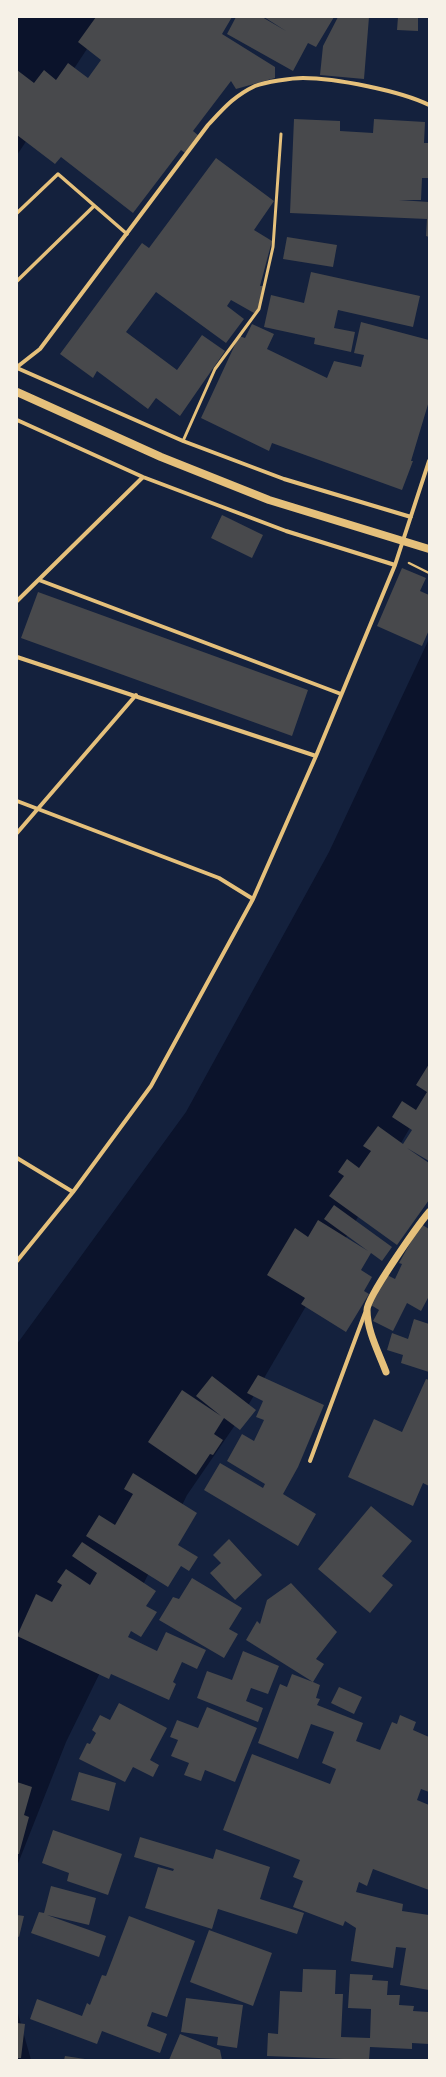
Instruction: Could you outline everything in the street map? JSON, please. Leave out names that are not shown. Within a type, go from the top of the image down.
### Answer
[{"type":"main road","points":[[17,392],[57,412],[161,458],[269,500],[429,549]]},
{"type":"street","points":[[411,517],[284,479],[183,442],[17,367],[40,349],[208,125],[234,98],[257,85],[303,78],[347,83],[417,99],[429,105]]},
{"type":"street","points":[[17,213],[58,174],[127,234]]},
{"type":"street","points":[[17,281],[94,206]]},
{"type":"street","points":[[17,420],[143,477],[286,531],[395,565]]},
{"type":"street","points":[[17,1261],[73,1192],[151,1086],[253,899],[316,756],[395,565],[429,462]]},
{"type":"street","points":[[17,601],[143,477]]},
{"type":"street","points":[[38,580],[341,694]]},
{"type":"street","points":[[17,657],[136,695],[316,756]]},
{"type":"street","points":[[17,833],[36,809],[136,695]]},
{"type":"street","points":[[17,801],[219,878],[253,899]]},
{"type":"street","points":[[17,1158],[73,1192]]},
{"type":"street","points":[[310,1461],[367,1309],[375,1292],[429,1212]]},
{"type":"street","points":[[367,1309],[370,1328],[386,1372]]},
{"type":"lane","points":[[183,442],[216,369],[259,309],[273,247],[281,134]]},
{"type":"path","points":[[398,557],[429,573]]},
{"type":"water","points":[[17,17],[108,17],[17,155]]},
{"type":"water","points":[[429,639],[429,1095],[246,1409],[187,1495],[66,1742],[17,1866],[17,1344],[186,1112],[329,852]]},
{"type":"water","points":[[17,2010],[31,2060],[17,2060]]},
{"type":"building","points":[[96,17],[232,17],[222,34],[275,67],[275,78],[236,89],[231,81],[193,131],[199,136],[185,153],[181,150],[133,213],[61,157],[55,164],[17,135],[17,70],[34,83],[44,70],[56,80],[68,63],[88,78],[101,60],[78,42]]},
{"type":"building","points":[[236,17],[262,17],[286,31],[264,17],[334,17],[316,47],[308,43],[293,71],[227,34]]},
{"type":"building","points":[[338,17],[369,17],[364,79],[320,75],[323,46]]},
{"type":"building","points":[[398,17],[418,17],[418,31],[397,30]]},
{"type":"building","points":[[294,119],[340,121],[340,131],[373,133],[374,119],[425,122],[424,143],[429,143],[429,178],[422,178],[421,200],[399,200],[429,202],[429,237],[426,236],[427,219],[290,213]]},
{"type":"building","points":[[216,158],[274,201],[254,230],[272,241],[260,286],[264,286],[258,308],[254,313],[231,300],[227,306],[244,319],[226,343],[156,292],[126,332],[177,370],[202,335],[225,351],[180,416],[156,398],[148,409],[97,371],[93,378],[60,354],[142,243],[149,248]]},
{"type":"building","points":[[287,237],[337,245],[333,267],[283,259]]},
{"type":"building","points":[[311,272],[420,296],[413,327],[338,310],[334,328],[355,332],[351,352],[314,344],[315,338],[264,327],[271,295],[304,303]]},
{"type":"building","points":[[361,322],[429,340],[429,401],[411,461],[413,461],[402,490],[272,443],[269,451],[201,418],[239,336],[245,338],[252,324],[274,334],[267,349],[327,378],[334,361],[361,367],[364,355],[354,353]]},
{"type":"building","points":[[222,515],[263,535],[252,558],[211,538]]},
{"type":"building","points":[[402,568],[426,578],[420,591],[429,595],[429,630],[422,646],[377,626]]},
{"type":"building","points":[[38,592],[308,690],[292,736],[21,638]]},
{"type":"building","points":[[429,1064],[429,1161],[407,1148],[429,1163],[429,1200],[397,1245],[329,1196],[344,1176],[338,1172],[347,1159],[359,1168],[371,1151],[363,1146],[378,1126],[403,1144],[412,1130],[392,1117],[402,1101],[416,1110],[427,1092],[416,1085]]},
{"type":"building","points":[[334,1205],[392,1247],[382,1261],[371,1253],[361,1270],[372,1277],[364,1291],[369,1294],[346,1332],[301,1304],[305,1298],[267,1275],[295,1228],[308,1237],[318,1220],[368,1251],[324,1219]]},
{"type":"building","points":[[421,1224],[429,1229],[429,1296],[421,1311],[407,1303],[393,1331],[373,1321],[379,1310],[371,1305],[387,1275],[395,1279],[402,1264],[399,1263]]},
{"type":"building","points":[[414,1319],[429,1324],[429,1372],[401,1363],[403,1355],[387,1350],[392,1333],[408,1339]]},
{"type":"building","points":[[258,1375],[324,1405],[298,1467],[283,1494],[316,1514],[298,1546],[204,1490],[220,1463],[263,1488],[265,1484],[227,1461],[242,1434],[254,1441],[264,1420],[256,1417],[263,1401],[247,1393]]},
{"type":"building","points":[[212,1376],[256,1410],[240,1430],[224,1418],[214,1434],[223,1440],[213,1455],[210,1454],[196,1475],[148,1442],[182,1390],[221,1416],[196,1396]]},
{"type":"building","points":[[426,1379],[429,1380],[429,1486],[423,1483],[413,1506],[348,1477],[374,1419],[402,1432]]},
{"type":"building","points":[[133,1473],[197,1513],[178,1545],[198,1557],[189,1571],[181,1566],[168,1587],[86,1536],[99,1515],[115,1525],[133,1494],[124,1489]]},
{"type":"building","points":[[371,1506],[412,1541],[382,1576],[393,1585],[370,1613],[318,1569]]},
{"type":"building","points":[[229,1539],[262,1575],[235,1600],[210,1573],[221,1563],[213,1555]]},
{"type":"building","points":[[82,1542],[156,1591],[146,1606],[157,1612],[141,1637],[131,1631],[128,1637],[157,1651],[166,1632],[206,1650],[197,1669],[182,1662],[173,1682],[176,1684],[169,1700],[111,1674],[109,1679],[17,1636],[36,1594],[52,1602],[62,1585],[57,1582],[66,1569],[90,1585],[97,1573],[72,1556]]},
{"type":"building","points":[[192,1578],[242,1608],[229,1629],[238,1634],[224,1658],[159,1620],[173,1597],[179,1599]]},
{"type":"building","points":[[291,1583],[337,1632],[316,1659],[324,1664],[313,1682],[246,1640],[257,1621],[260,1624],[267,1600]]},
{"type":"building","points":[[243,1651],[279,1666],[268,1694],[251,1688],[246,1701],[263,1708],[258,1722],[197,1698],[207,1671],[232,1680]]},
{"type":"building","points":[[292,1674],[320,1685],[316,1698],[320,1699],[317,1705],[363,1723],[356,1741],[380,1750],[392,1722],[397,1724],[400,1715],[416,1722],[413,1730],[429,1737],[429,1792],[421,1789],[417,1800],[429,1805],[429,1890],[373,1869],[367,1886],[359,1882],[356,1892],[403,1904],[402,1911],[429,1915],[429,1990],[400,1985],[406,1948],[396,1947],[393,1968],[351,1961],[356,1928],[345,1921],[343,1926],[293,1907],[303,1881],[293,1877],[300,1860],[223,1830],[252,1754],[330,1784],[336,1769],[322,1763],[334,1732],[311,1724],[298,1759],[258,1743],[280,1684],[287,1687]]},
{"type":"building","points":[[339,1687],[362,1697],[354,1714],[331,1703]]},
{"type":"building","points":[[119,1703],[167,1728],[150,1760],[159,1765],[153,1777],[133,1767],[125,1782],[79,1759],[87,1743],[90,1744],[96,1733],[92,1730],[100,1715],[110,1720]]},
{"type":"building","points":[[207,1707],[257,1728],[235,1782],[205,1770],[201,1781],[184,1775],[189,1763],[171,1756],[178,1740],[170,1737],[177,1720],[198,1728]]},
{"type":"building","points":[[79,1772],[116,1783],[109,1811],[71,1800]]},
{"type":"building","points":[[17,1782],[32,1787],[24,1815],[29,1817],[19,1854],[17,1854]]},
{"type":"building","points":[[53,1830],[122,1854],[108,1895],[67,1881],[69,1873],[42,1863]]},
{"type":"building","points":[[140,1837],[213,1859],[216,1849],[270,1867],[260,1899],[304,1913],[297,1934],[218,1909],[212,1929],[145,1908],[158,1867],[173,1871],[174,1869],[134,1857]]},
{"type":"building","points":[[51,1886],[96,1898],[89,1925],[47,1915],[106,1936],[99,1957],[31,1933],[39,1912],[44,1913]]},
{"type":"building","points":[[17,1915],[24,1916],[19,1937],[17,1936]]},
{"type":"building","points":[[129,1916],[195,1941],[167,2017],[152,2012],[147,2026],[167,2034],[160,2053],[102,2031],[97,2044],[30,2019],[37,1999],[82,2016],[87,2003],[90,2005],[102,1975],[106,1976]]},
{"type":"building","points":[[209,1930],[272,1953],[253,2006],[190,1982]]},
{"type":"building","points":[[303,1969],[336,1970],[335,1994],[343,1994],[341,2037],[370,2038],[371,2009],[348,2008],[350,1974],[373,1975],[372,1980],[388,1981],[387,1995],[400,1995],[399,2005],[414,2006],[413,2011],[429,2012],[429,2044],[412,2043],[412,2049],[370,2047],[369,2060],[267,2056],[268,2033],[278,2034],[280,1991],[302,1992]]},
{"type":"building","points":[[186,1998],[243,2005],[237,2048],[217,2045],[218,2037],[181,2032]]},
{"type":"building","points":[[17,2023],[25,2024],[21,2058],[17,2058]]},
{"type":"building","points":[[180,2034],[220,2050],[222,2060],[169,2060]]},
{"type":"building","points":[[65,2056],[85,2059],[85,2060],[64,2060]]}]
